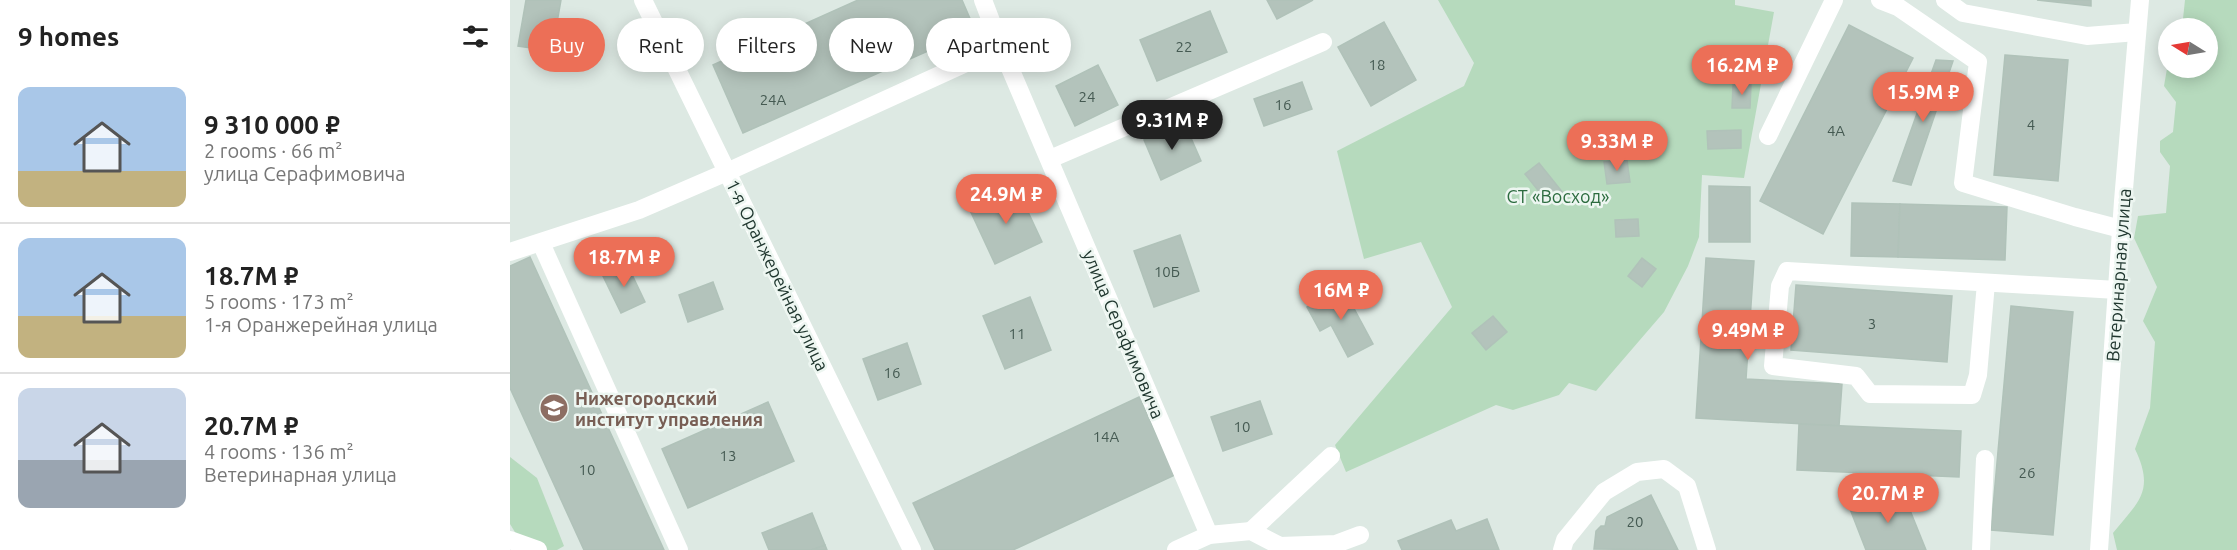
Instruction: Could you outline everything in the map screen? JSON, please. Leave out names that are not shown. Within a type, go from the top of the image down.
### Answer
[{"type":"street","name":"1-я Оранжерейная улица","points":[[643,0],[912,550]]},
{"type":"street","name":"улица Серафимовича","points":[[983,0],[990,18]]},
{"type":"street","points":[[1768,136],[1834,0]]},
{"type":"street","points":[[1880,0],[1898,8],[1978,62],[1963,183],[2121,229]]},
{"type":"street","points":[[1946,0],[1963,12],[2087,36],[2138,32]]},
{"type":"street","name":"Ветеринарная улица","points":[[2099,550],[2121,229],[2125,100],[2138,32],[2140,0]]},
{"type":"street","points":[[1050,159],[1323,42]]},
{"type":"street","points":[[510,252],[639,210],[946,72]]},
{"type":"street","name":"улица Серафимовича","points":[[1012,72],[1209,535]]},
{"type":"street","points":[[541,243],[680,550]]},
{"type":"street","points":[[1986,283],[1978,375],[1972,395],[1870,394],[1856,376],[1773,366],[1780,286],[1787,271],[1986,283],[2117,291]]},
{"type":"street","points":[[1251,531],[1331,456]]},
{"type":"street","points":[[1981,550],[1985,459]]},
{"type":"street","points":[[1564,545],[1604,492],[1637,472],[1664,469],[1687,486],[1707,550]]},
{"type":"street","points":[[1176,550],[1209,535],[1251,531],[1280,546],[1336,544],[1360,535]]},
{"type":"street","points":[[510,540],[538,550]]},
{"type":"green space","name":"СТ «Восход»","points":[[1438,0],[1735,0],[1735,5],[1774,12],[1744,178],[1702,175],[1699,237],[1688,266],[1664,312],[1596,391],[1569,383],[1559,395],[1513,410],[1496,405],[1346,472],[1335,445],[1452,307],[1421,242],[1364,259],[1337,151],[1464,86],[1474,63]]},
{"type":"green space","points":[[2185,0],[2237,0],[2237,550],[2117,550],[2113,533],[2137,503],[2144,486],[2144,475],[2135,449],[2150,408],[2155,342],[2143,321],[2157,287],[2134,238],[2138,216],[2166,213],[2170,166],[2160,152],[2160,141],[2173,132],[2176,102],[2164,86],[2165,78],[2218,78],[2218,18],[2183,18]]},
{"type":"green space","points":[[510,457],[537,478],[564,546],[557,550],[526,550],[510,524]]},
{"type":"building","points":[[526,0],[561,0],[558,18],[528,18],[528,47],[518,46]]},
{"type":"building","points":[[858,0],[962,0],[970,18],[926,18],[926,52],[914,57],[914,18],[829,18],[829,72],[880,72],[743,133],[716,72],[817,72],[817,18]]},
{"type":"building","points":[[1267,0],[1313,0],[1277,19]]},
{"type":"building","points":[[2037,0],[2091,0],[2091,6]]},
{"type":"building","points":[[1210,11],[1227,52],[1157,81],[1140,40]]},
{"type":"building","points":[[1384,22],[1416,80],[1371,106],[1338,47]]},
{"type":"building","points":[[1849,25],[1913,58],[1823,234],[1760,201]]},
{"type":"building","points":[[2005,55],[2068,60],[2058,181],[1994,175]]},
{"type":"building","points":[[1936,60],[1953,61],[1911,185],[1893,181]]},
{"type":"building","points":[[1098,65],[1118,105],[1075,126],[1056,86]]},
{"type":"building","points":[[1302,82],[1312,109],[1264,126],[1254,99]]},
{"type":"building","points":[[1733,85],[1751,85],[1750,108],[1732,108]]},
{"type":"building","points":[[1184,122],[1201,161],[1161,180],[1144,140]]},
{"type":"building","points":[[1741,130],[1741,148],[1708,149],[1707,131]]},
{"type":"building","points":[[1627,160],[1630,182],[1607,184],[1604,162]]},
{"type":"building","points":[[1539,163],[1563,193],[1549,204],[1525,174]]},
{"type":"building","points":[[1016,186],[1042,242],[995,264],[969,208]]},
{"type":"building","points":[[1709,186],[1750,187],[1750,242],[1709,242]]},
{"type":"building","points":[[1852,203],[1900,204],[1898,257],[1851,256]]},
{"type":"building","points":[[1900,204],[2007,207],[2005,260],[1898,257]]},
{"type":"building","points":[[1638,219],[1639,236],[1616,237],[1615,220]]},
{"type":"building","points":[[1180,235],[1199,291],[1154,307],[1134,251]]},
{"type":"building","name":"Нижегородский институт управления","points":[[530,257],[664,550],[584,550],[510,388],[510,266]]},
{"type":"building","points":[[1642,258],[1656,269],[1642,287],[1628,276]]},
{"type":"building","points":[[1706,258],[1754,261],[1746,379],[1842,384],[1839,426],[1696,418]]},
{"type":"building","points":[[626,262],[645,302],[621,313],[602,274]]},
{"type":"building","points":[[713,282],[723,309],[688,322],[679,295]]},
{"type":"building","points":[[1796,285],[1952,296],[1947,362],[1791,350]]},
{"type":"building","points":[[1343,288],[1373,344],[1348,357],[1331,325],[1320,331],[1307,307]]},
{"type":"building","points":[[1030,297],[1051,350],[1005,369],[983,316]]},
{"type":"building","points":[[2011,306],[2073,312],[2053,535],[1991,530]]},
{"type":"building","points":[[1493,316],[1507,332],[1486,350],[1472,333]]},
{"type":"building","points":[[907,343],[921,384],[878,400],[863,359]]},
{"type":"building","points":[[1139,397],[1175,475],[1013,550],[935,550],[913,503]]},
{"type":"building","points":[[1260,401],[1272,434],[1223,451],[1211,417]]},
{"type":"building","points":[[768,402],[794,461],[688,508],[662,449]]},
{"type":"building","points":[[1799,424],[1961,431],[1959,477],[1797,470]]},
{"type":"building","points":[[1901,488],[1926,550],[1866,550],[1850,509]]},
{"type":"building","points":[[1651,495],[1678,550],[1594,549],[1596,531],[1601,526],[1605,526],[1607,517]]},
{"type":"building","points":[[812,513],[825,545],[812,550],[769,550],[762,533]]},
{"type":"building","points":[[1487,519],[1499,550],[1402,550],[1398,541],[1451,520],[1456,531]]},
{"type":"building","points":[[825,545],[827,550],[812,550]]},
{"type":"place","name":"Нижегородский институт управления","points":[[554,408]]}]
